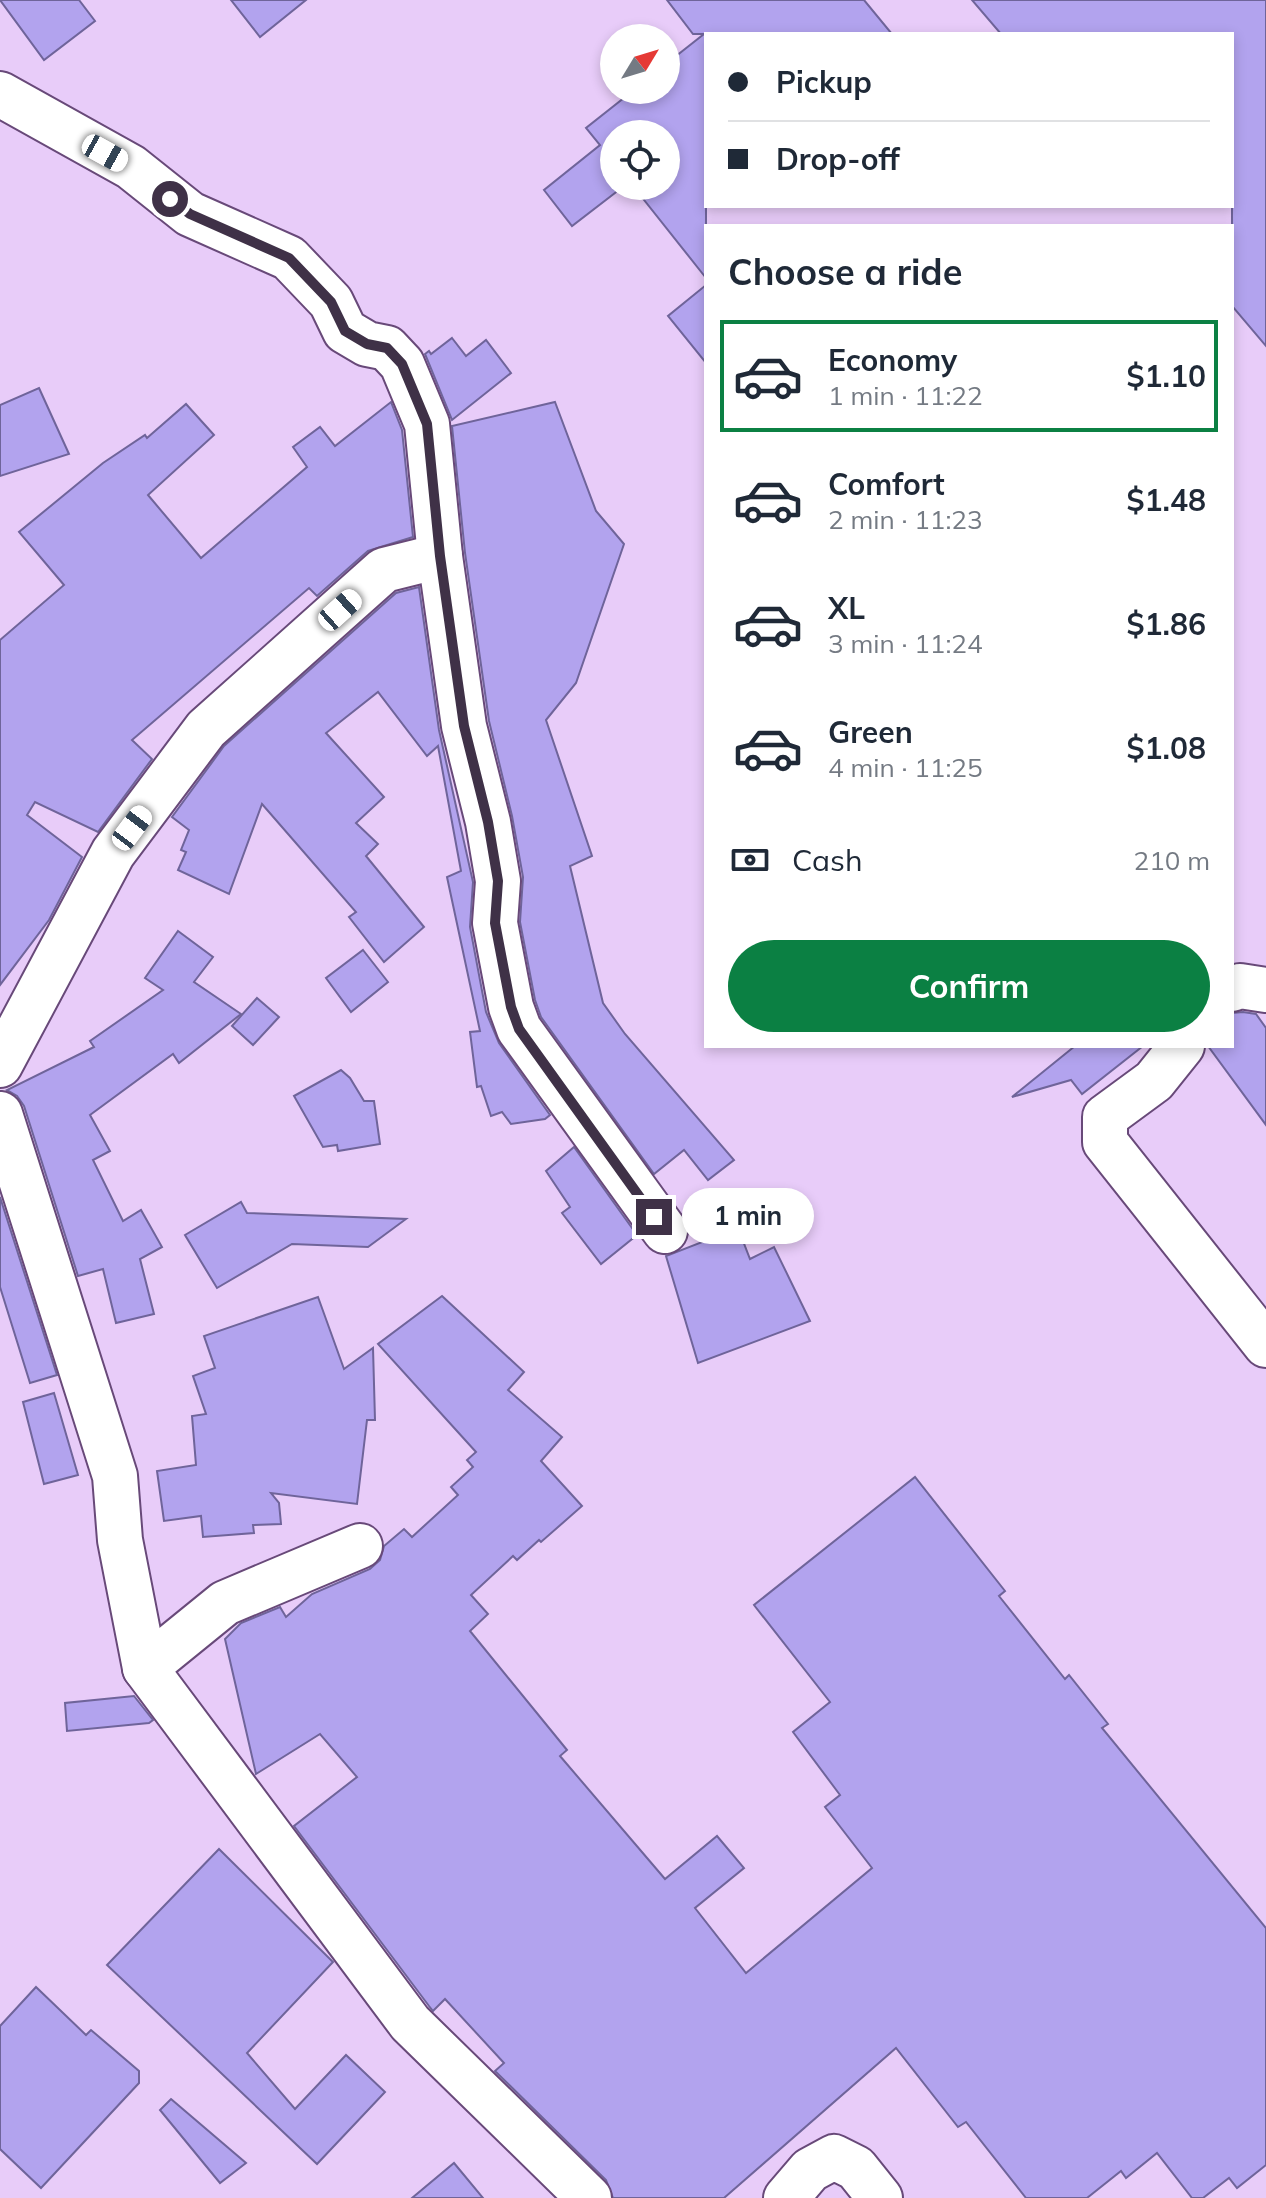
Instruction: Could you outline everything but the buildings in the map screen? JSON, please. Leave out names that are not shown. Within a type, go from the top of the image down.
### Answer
[{"type":"street","points":[[0,94],[131,167],[190,214],[289,258],[331,302],[345,331],[367,344],[387,348],[402,364],[427,424],[440,556],[464,726],[498,881],[495,923],[511,1007],[519,1029],[665,1231]]},
{"type":"street","points":[[0,1065],[113,853],[206,729],[384,570],[440,556]]},
{"type":"street","points":[[1234,988],[1240,986],[1266,990]]},
{"type":"street","points":[[1180,1048],[1154,1081],[1105,1117],[1105,1142],[1266,1345]]},
{"type":"street","points":[[0,1114],[115,1476],[120,1540],[145,1668],[410,2023],[589,2198]]},
{"type":"street","points":[[145,1668],[225,1603],[360,1546]]},
{"type":"street","points":[[786,2198],[810,2170],[834,2157],[856,2168],[880,2198]]},
{"type":"route","points":[[170,199],[190,214],[289,258],[331,302],[345,331],[367,344],[387,348],[402,364],[427,424],[440,556],[447,587],[464,726],[488,822],[498,881],[495,923],[511,1007],[519,1029],[654,1217]]}]
